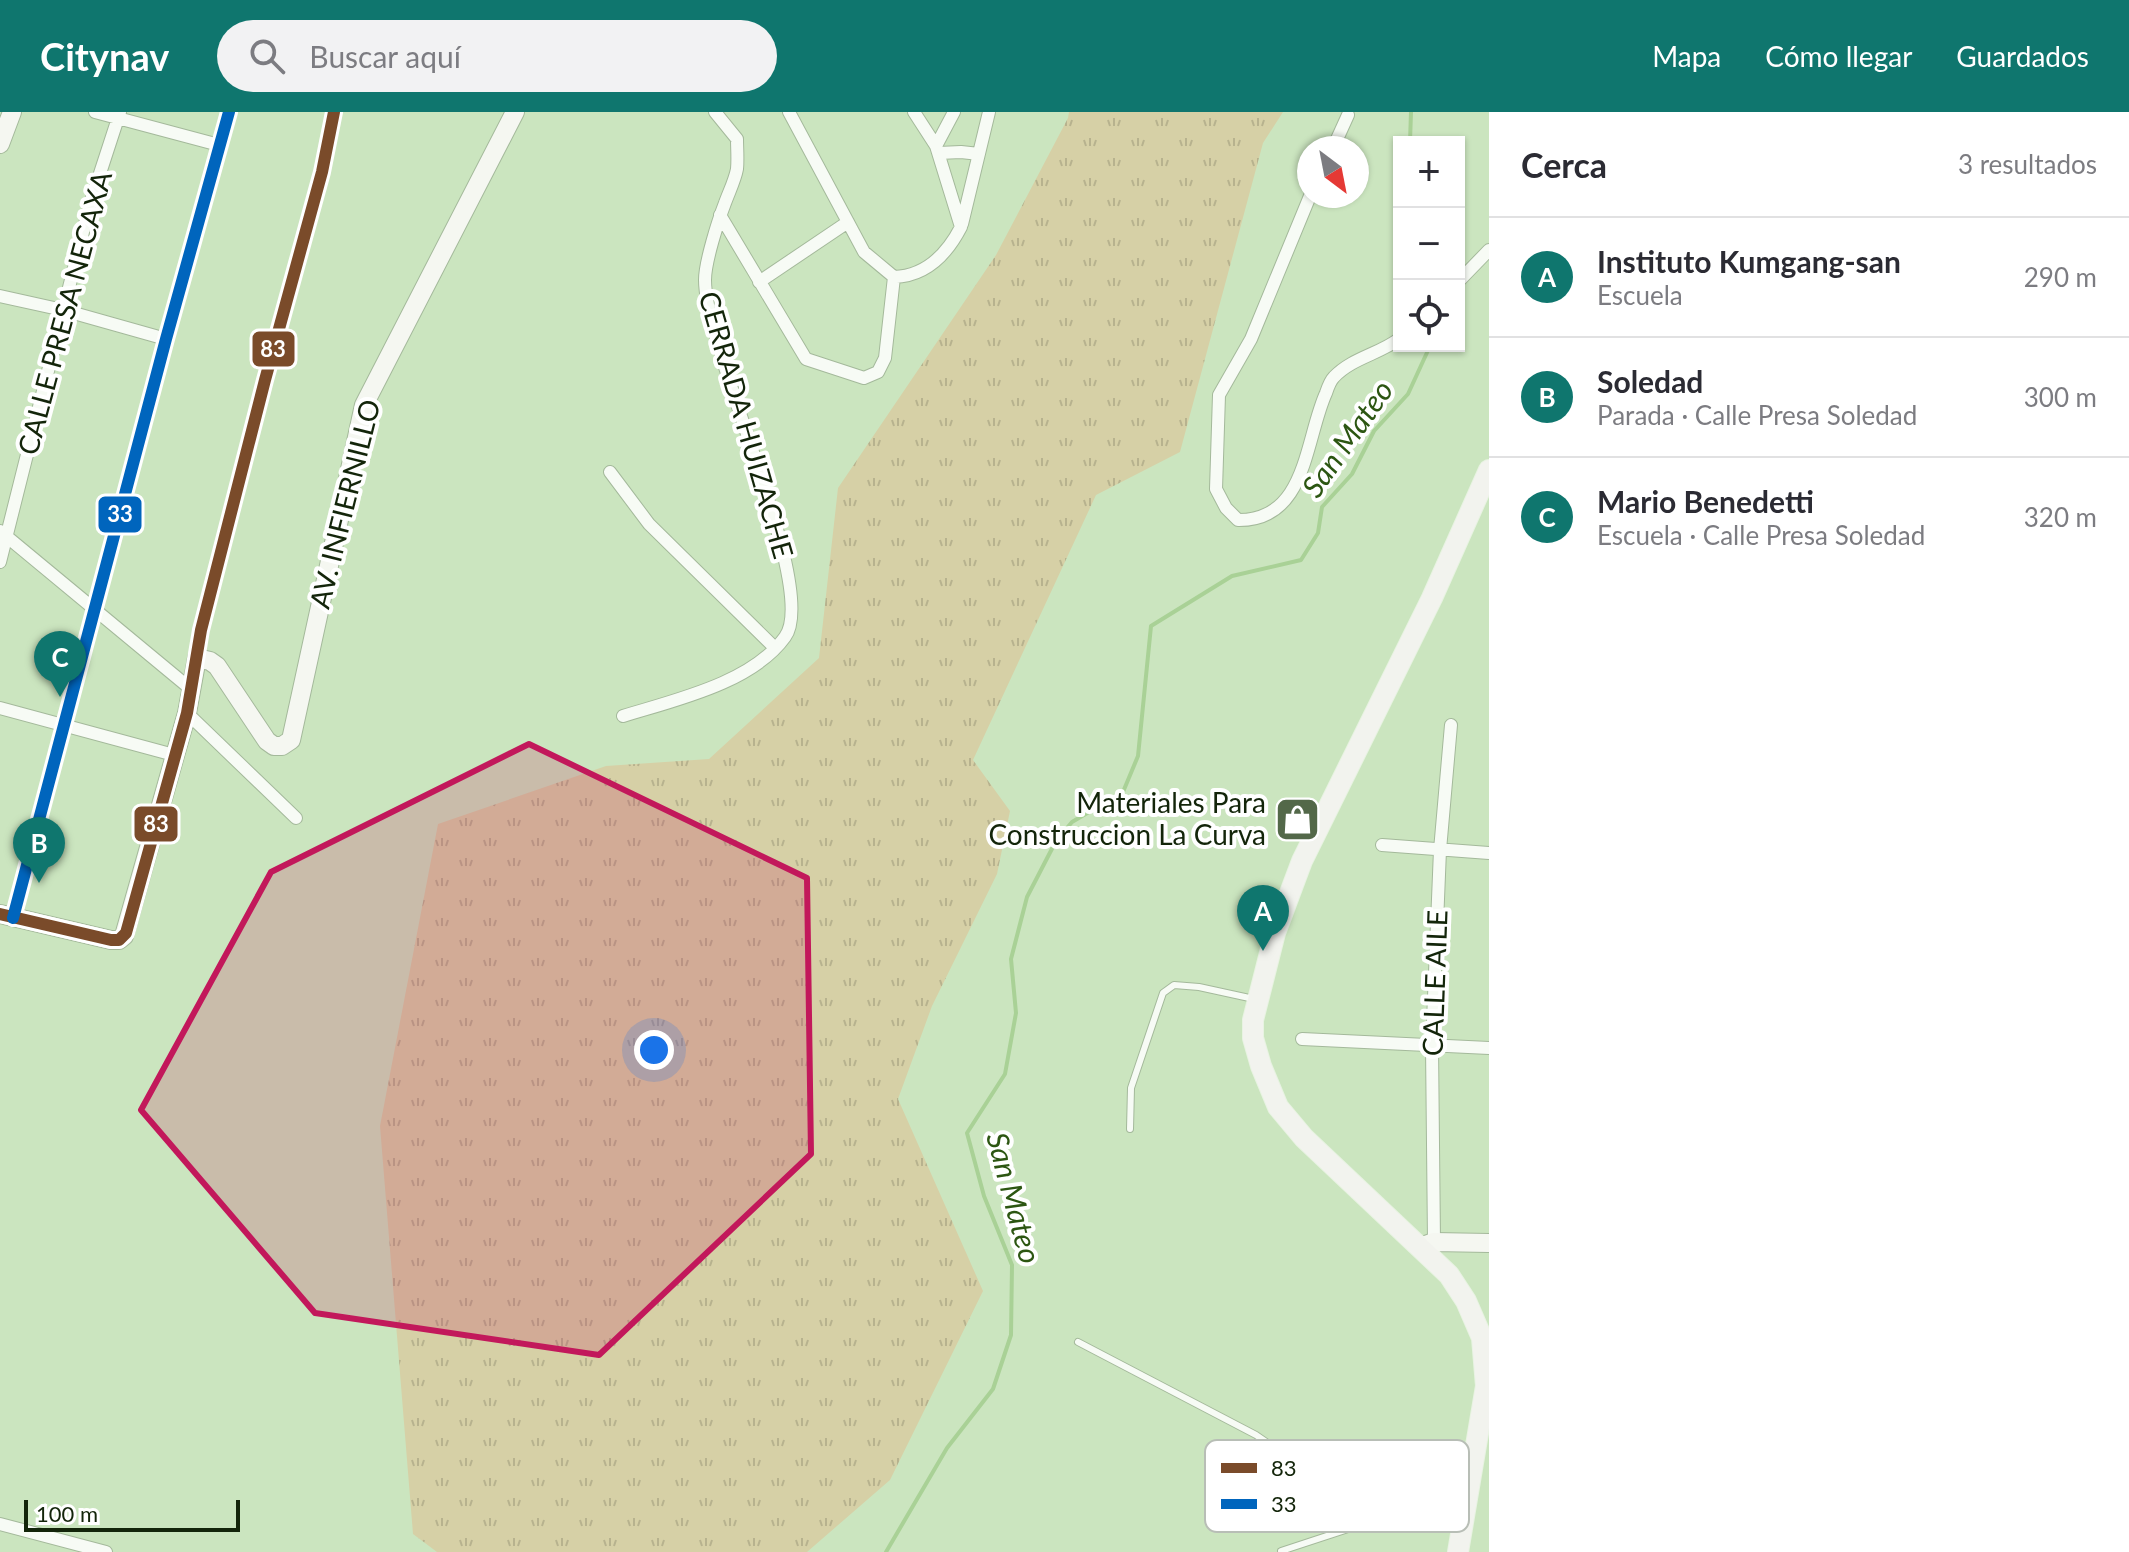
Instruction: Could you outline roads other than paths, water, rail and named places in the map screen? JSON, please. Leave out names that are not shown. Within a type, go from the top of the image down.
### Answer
[{"type":"main road","points":[[1469,1485],[1487,1386],[1482,1338],[1466,1301],[1427,1244],[1304,1138],[1278,1107],[1261,1066],[1253,1038],[1253,1020],[1275,933],[1302,861],[1432,598],[1489,470]]},
{"type":"main road","points":[[1458,1552],[1461,1532]]},
{"type":"street","points":[[0,144],[12,112]]},
{"type":"street","points":[[95,112],[119,115],[219,145]]},
{"type":"street","points":[[229,112],[63,727],[6,916],[111,940],[119,940],[126,933],[187,713],[201,630],[322,172],[334,112]]},
{"type":"street","name":"AV. INFIERNILLO","points":[[197,658],[217,666],[267,741],[274,746],[282,746],[291,740],[364,405],[515,112]]},
{"type":"street","name":"CERRADA HUIZACHE","points":[[623,716],[711,688],[746,670],[775,648],[793,623],[781,545],[713,329],[705,279],[720,215],[737,171],[737,139],[715,112]]},
{"type":"street","points":[[789,112],[864,252],[894,277],[909,277],[939,259],[952,245],[961,227],[989,112]]},
{"type":"street","points":[[914,112],[938,150],[961,227]]},
{"type":"street","points":[[938,150],[954,112]]},
{"type":"street","name":"CALLE PRESA NECAXA","points":[[0,562],[4,534],[90,204],[119,115]]},
{"type":"street","points":[[1338,136],[1348,115]]},
{"type":"street","points":[[938,150],[979,154]]},
{"type":"street","points":[[1305,208],[1251,339],[1219,395],[1216,489],[1226,508],[1238,520],[1253,520],[1271,513],[1291,493],[1301,475],[1320,406],[1332,378],[1393,342]]},
{"type":"street","points":[[720,215],[806,359],[864,378],[878,372],[885,358],[894,277]]},
{"type":"street","points":[[759,282],[848,222]]},
{"type":"street","points":[[1460,280],[1489,250]]},
{"type":"street","points":[[0,296],[166,339]]},
{"type":"street","points":[[610,472],[649,524],[775,648]]},
{"type":"street","points":[[4,534],[192,690]]},
{"type":"street","points":[[0,708],[174,755]]},
{"type":"street","points":[[187,713],[296,818]]},
{"type":"street","name":"CALLE AILE","points":[[1427,1244],[1440,850],[1451,725]]},
{"type":"street","points":[[1382,845],[1489,853]]},
{"type":"street","points":[[1302,1039],[1489,1048]]},
{"type":"street","points":[[1427,1244],[1489,1243]]},
{"type":"street","points":[[0,1524],[106,1552]]},
{"type":"lane","points":[[1130,1129],[1131,1088],[1163,993],[1174,985],[1199,987],[1258,1000]]},
{"type":"lane","points":[[1078,1342],[1263,1440]]},
{"type":"lane","points":[[1281,1551],[1339,1532]]},
{"type":"waterway","name":"San Mateo","points":[[1410,136],[1411,112]]},
{"type":"waterway","name":"San Mateo","points":[[886,1552],[947,1448],[993,1389],[1011,1335],[1012,1265],[984,1196],[967,1133],[1005,1074],[1016,1013],[1011,959],[1027,897],[1056,841],[1072,822],[1123,792],[1138,756],[1151,626],[1232,576],[1301,560],[1318,533],[1322,507],[1352,474],[1374,431],[1408,394],[1427,352]]},
{"type":"place","name":"Mario Benedetti","points":[[60,697]]},
{"type":"place","name":"Materiales Para Construccion La Curva","points":[[1297,819]]},
{"type":"place","name":"Soledad","points":[[39,883]]},
{"type":"place","name":"Instituto Kumgang-san","points":[[1263,951]]}]
